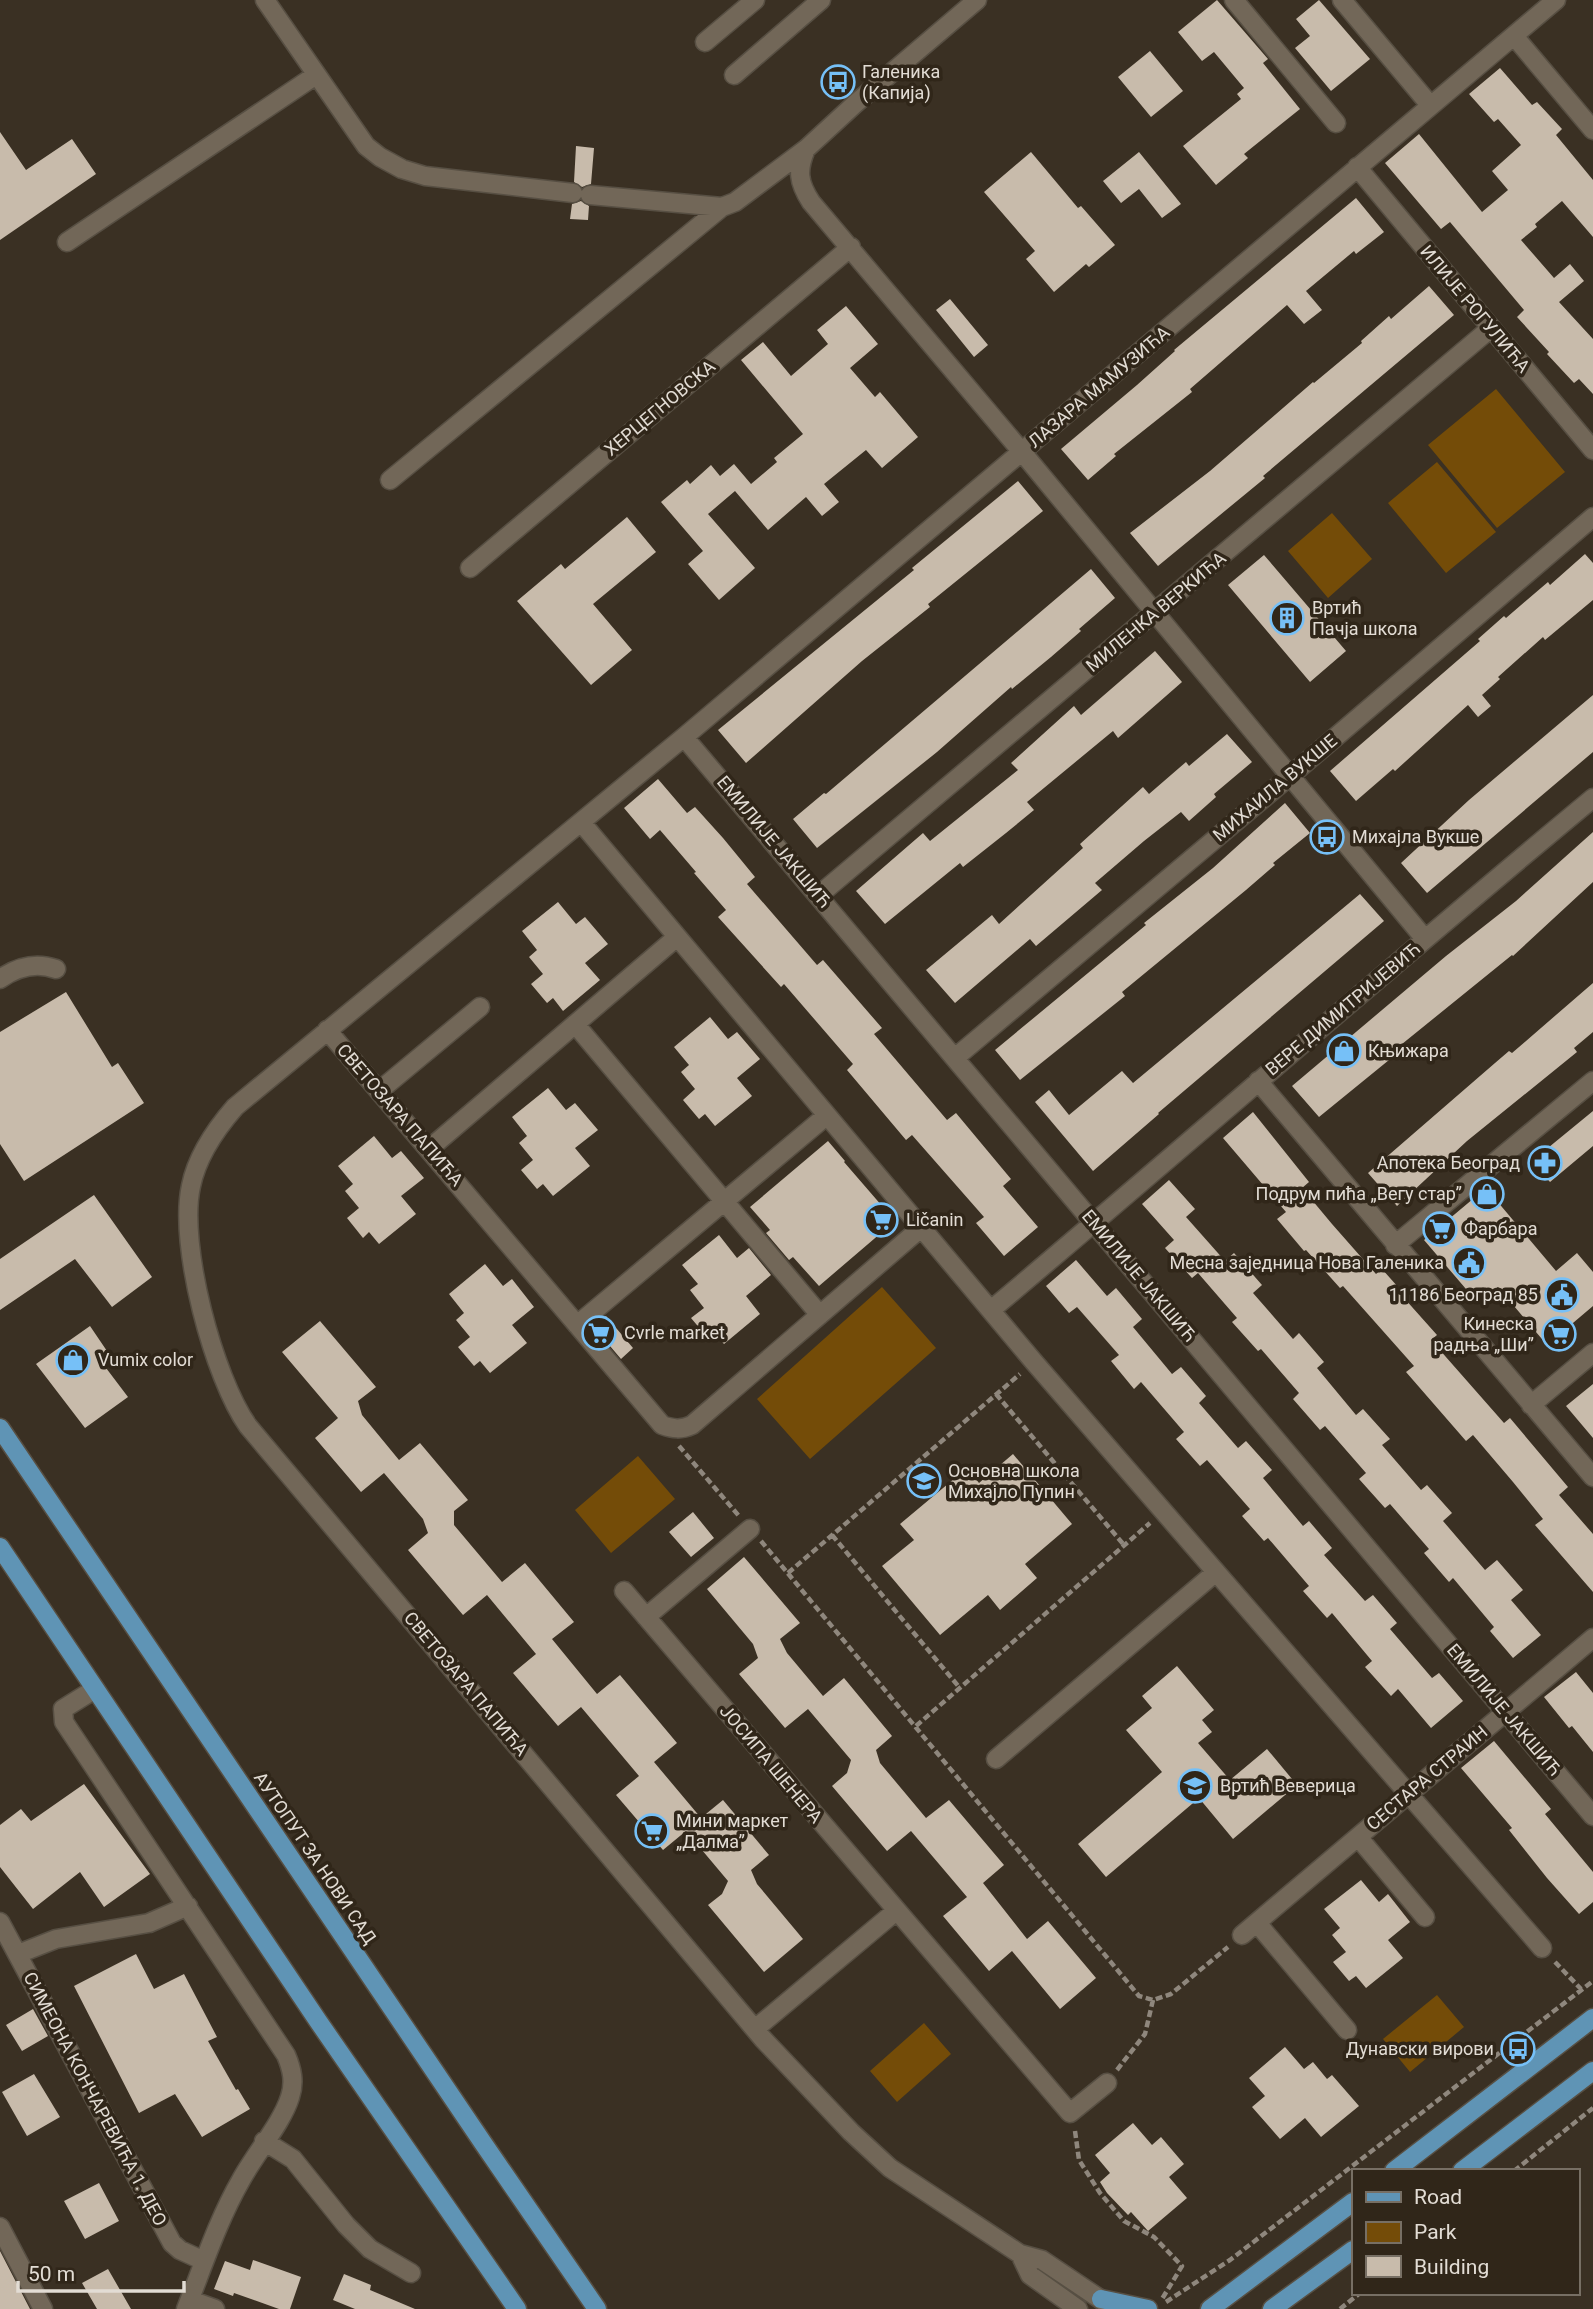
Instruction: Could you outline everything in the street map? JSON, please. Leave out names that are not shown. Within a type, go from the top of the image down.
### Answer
[{"type":"main road","name":"АУТОПУТ ЗА НОВИ САД","points":[[0,1428],[597,2309]]},
{"type":"main road","points":[[0,1547],[318,2021],[517,2309]]},
{"type":"main road","points":[[1397,2169],[1593,2018]]},
{"type":"main road","points":[[1465,2169],[1593,2071]]},
{"type":"main road","points":[[1210,2309],[1352,2203]]},
{"type":"main road","points":[[1272,2309],[1352,2251]]},
{"type":"main road","points":[[1108,2304],[1148,2309]]},
{"type":"street","points":[[265,0],[366,146],[402,169],[425,176],[722,207]]},
{"type":"street","points":[[705,42],[755,0]]},
{"type":"street","points":[[734,75],[821,0]]},
{"type":"street","points":[[390,480],[722,207],[747,195],[806,149],[977,0]]},
{"type":"street","points":[[1234,0],[1336,123]]},
{"type":"street","points":[[1342,0],[1430,105]]},
{"type":"street","name":"ЛАЗАРА МАМУЗИЋА","points":[[684,737],[1556,0]]},
{"type":"street","points":[[1514,36],[1593,130]]},
{"type":"street","points":[[67,242],[316,75]]},
{"type":"street","points":[[806,149],[799,172],[802,187],[811,201],[1425,939]]},
{"type":"street","name":"ИЛИЈЕ РОГУЛИЋА","points":[[1357,167],[1593,450]]},
{"type":"street","name":"ХЕРЦЕГНОВСКА","points":[[470,568],[851,247]]},
{"type":"street","name":"МИЛЕНКА ВЕРКИЋА","points":[[819,895],[1491,328]]},
{"type":"street","name":"МИХАИЛА ВУКШЕ","points":[[956,1057],[1593,517]]},
{"type":"street","name":"СВЕТОЗАРА ПАПИЋА","points":[[684,737],[235,1107],[220,1125],[195,1169],[187,1210],[188,1241],[194,1275],[213,1344],[237,1411],[755,2029],[831,2112],[890,2168],[1020,2254],[1042,2260],[1108,2304]]},
{"type":"street","name":"ЕМИЛИЈЕ ЈАКШИЋ","points":[[684,737],[1593,1816]]},
{"type":"street","name":"ВЕРЕ ДИМИТРИЈЕВИЋ","points":[[991,1310],[1258,1080],[1591,803]]},
{"type":"street","points":[[581,822],[1034,1362],[1542,1948]]},
{"type":"street","points":[[429,1149],[677,937]]},
{"type":"street","points":[[0,979],[25,967],[38,965],[56,969]]},
{"type":"street","points":[[379,1091],[480,1007]]},
{"type":"street","points":[[575,1024],[820,1315]]},
{"type":"street","name":"СВЕТОЗАРА ПАПИЋА","points":[[327,1030],[662,1425]]},
{"type":"street","points":[[1258,1080],[1593,1477]]},
{"type":"street","points":[[1395,1245],[1593,1081]]},
{"type":"street","points":[[577,1325],[826,1116]]},
{"type":"street","points":[[662,1425],[678,1429],[692,1425],[922,1227]]},
{"type":"street","points":[[1531,1405],[1593,1353]]},
{"type":"street","points":[[646,1617],[750,1529]]},
{"type":"street","points":[[996,1759],[1216,1572]]},
{"type":"street","name":"ЈОСИПА ШЕНЕРА","points":[[624,1591],[1070,2113]]},
{"type":"street","name":"СЕСТАРА СТРАИН","points":[[1242,1935],[1593,1638]]},
{"type":"street","points":[[95,1689],[63,1709],[64,1722],[188,1906],[286,2055],[291,2067],[293,2082],[286,2109],[240,2181],[188,2304],[215,2309]]},
{"type":"street","name":"СЕСТАРА СТРАИН","points":[[1357,1837],[1425,1917]]},
{"type":"street","points":[[18,1954],[57,1939],[149,1923],[188,1906]]},
{"type":"street","points":[[755,2029],[896,1911]]},
{"type":"street","name":"СИМЕОНА КОНЧАРЕВИЋА 1. ДЕО","points":[[0,1922],[172,2243],[180,2250],[204,2261]]},
{"type":"street","points":[[1257,1923],[1347,2030]]},
{"type":"street","points":[[1070,2113],[1107,2083]]},
{"type":"street","points":[[264,2141],[293,2159],[346,2225],[370,2249],[411,2273]]},
{"type":"street","points":[[0,2227],[43,2309]]},
{"type":"street","name":"СВЕТОЗАРА ПАПИЋА","points":[[1020,2254],[1030,2275],[1078,2309]]},
{"type":"path","points":[[788,1573],[1034,1362]]},
{"type":"path","points":[[996,1394],[1124,1545]]},
{"type":"path","points":[[662,1425],[1139,1996],[1153,2000],[1171,1994],[1242,1935]]},
{"type":"path","points":[[915,1726],[1163,1511]]},
{"type":"path","points":[[832,1535],[959,1687]]},
{"type":"path","points":[[1542,1948],[1581,1989]]},
{"type":"path","points":[[1157,2309],[1172,2296],[1230,2260],[1593,1981]]},
{"type":"path","points":[[1107,2083],[1145,2034],[1153,2000]]},
{"type":"path","points":[[1517,2169],[1593,2108]]},
{"type":"path","points":[[1070,2113],[1079,2160],[1100,2193],[1124,2221],[1154,2237],[1182,2266],[1157,2309]]},
{"type":"path","points":[[1340,2309],[1358,2295]]},
{"type":"green space","points":[[1496,389],[1565,472],[1497,528],[1428,445]]},
{"type":"green space","points":[[1437,462],[1496,532],[1446,573],[1388,503]]},
{"type":"green space","points":[[1332,513],[1372,559],[1328,598],[1288,551]]},
{"type":"green space","points":[[882,1287],[936,1348],[810,1459],[757,1399]]},
{"type":"green space","points":[[638,1456],[675,1499],[611,1553],[575,1510]]},
{"type":"green space","points":[[1437,1995],[1464,2027],[1410,2072],[1383,2039]]},
{"type":"green space","points":[[924,2023],[951,2054],[897,2102],[870,2071]]},
{"type":"building","points":[[1217,0],[1268,59],[1263,63],[1300,109],[1244,154],[1248,158],[1216,185],[1183,146],[1241,99],[1237,94],[1244,88],[1214,52],[1202,61],[1178,32]]},
{"type":"building","points":[[1319,0],[1370,59],[1331,91],[1295,48],[1310,36],[1296,19]]},
{"type":"building","points":[[1150,51],[1183,91],[1151,117],[1118,77]]},
{"type":"building","points":[[1500,68],[1532,105],[1537,102],[1562,129],[1556,135],[1593,180],[1593,237],[1562,201],[1521,240],[1554,278],[1570,264],[1584,281],[1559,302],[1593,339],[1593,394],[1579,379],[1574,383],[1547,354],[1549,352],[1517,317],[1524,310],[1450,222],[1441,229],[1385,163],[1419,134],[1482,212],[1508,190],[1492,171],[1521,145],[1498,119],[1494,122],[1469,94]]},
{"type":"building","points":[[0,132],[26,170],[72,139],[96,174],[0,240]]},
{"type":"building","points":[[576,146],[594,148],[591,184],[582,187],[574,182]]},
{"type":"building","points":[[1031,152],[1078,208],[1081,206],[1115,245],[1089,267],[1086,264],[1054,292],[1026,259],[1035,251],[984,192]]},
{"type":"building","points":[[1139,152],[1181,204],[1162,218],[1139,189],[1121,203],[1103,181]]},
{"type":"building","points":[[1356,198],[1384,232],[1356,254],[1354,251],[1306,291],[1322,310],[1304,324],[1287,305],[1190,389],[1192,392],[1114,454],[1116,456],[1088,480],[1061,449],[1174,350]]},
{"type":"building","points":[[581,201],[589,206],[588,220],[570,219],[572,204]]},
{"type":"building","points":[[1429,286],[1454,315],[1158,566],[1130,533],[1210,471],[1362,343],[1361,341],[1389,316],[1391,319]]},
{"type":"building","points":[[950,299],[988,345],[974,357],[936,310]]},
{"type":"building","points":[[846,306],[878,344],[850,368],[875,397],[880,392],[918,437],[882,468],[866,450],[824,484],[839,502],[822,516],[806,497],[768,530],[735,491],[708,514],[755,568],[719,600],[688,564],[703,551],[661,502],[687,480],[690,484],[711,465],[720,476],[734,464],[751,484],[777,462],[774,458],[803,434],[741,360],[763,342],[791,376],[828,344],[817,330]]},
{"type":"building","points":[[1018,481],[1043,511],[928,604],[930,607],[862,661],[746,763],[718,730]]},
{"type":"building","points":[[627,517],[656,552],[593,604],[632,650],[591,685],[517,601],[561,564],[565,569]]},
{"type":"building","points":[[1585,554],[1593,563],[1593,600],[1545,640],[1543,637],[1498,677],[1500,679],[1482,695],[1491,706],[1478,717],[1468,705],[1395,771],[1393,769],[1356,801],[1330,771],[1480,641],[1478,639],[1504,616],[1506,618],[1548,582],[1550,585]]},
{"type":"building","name":"Вртић Пачја школа","points":[[1264,555],[1346,651],[1310,682],[1228,585]]},
{"type":"building","points":[[1091,569],[1115,598],[1051,657],[817,848],[793,819]]},
{"type":"building","points":[[1155,651],[1182,682],[1118,738],[1113,731],[1027,802],[1034,810],[1006,833],[963,867],[960,863],[885,924],[856,891],[923,833],[930,841],[1018,770],[1011,763],[1074,706],[1081,715]]},
{"type":"building","points":[[1593,695],[1593,752],[1427,893],[1401,863],[1469,800]]},
{"type":"building","points":[[1227,734],[1252,762],[1214,794],[1216,797],[1189,821],[1181,812],[1144,841],[1095,883],[1102,890],[1036,946],[1030,939],[955,1003],[926,970],[992,915],[999,924],[1083,848],[1080,844],[1143,787],[1149,794],[1186,762],[1189,766]]},
{"type":"building","points":[[658,779],[687,813],[695,807],[723,838],[755,877],[747,884],[817,965],[823,960],[882,1028],[874,1034],[947,1120],[956,1113],[1011,1179],[1003,1186],[1038,1227],[1004,1256],[976,1223],[984,1217],[912,1135],[906,1140],[847,1070],[853,1064],[784,984],[781,987],[718,917],[726,910],[694,873],[696,872],[660,830],[650,839],[624,808]]},
{"type":"building","points":[[1285,803],[1310,833],[1273,863],[1275,865],[1246,890],[1122,992],[1125,996],[1020,1080],[995,1050],[1213,868]]},
{"type":"building","points":[[1593,832],[1593,882],[1513,956],[1386,1057],[1389,1060],[1319,1117],[1292,1086],[1446,956],[1516,901]]},
{"type":"building","points":[[1360,894],[1384,921],[1093,1171],[1035,1102],[1049,1090],[1069,1115],[1122,1071],[1133,1083]]},
{"type":"building","points":[[558,902],[576,924],[585,917],[608,944],[585,963],[600,980],[563,1011],[553,998],[547,1003],[531,984],[543,974],[529,957],[537,950],[522,931]]},
{"type":"building","points":[[1593,983],[1593,1032],[1574,1048],[1577,1052],[1467,1141],[1397,1206],[1368,1173],[1509,1051],[1512,1053]]},
{"type":"building","points":[[66,992],[112,1067],[118,1063],[144,1103],[24,1181],[0,1144],[0,1032]]},
{"type":"building","points":[[710,1017],[728,1039],[737,1032],[760,1059],[737,1078],[752,1096],[715,1126],[705,1114],[699,1119],[683,1100],[695,1089],[681,1072],[689,1065],[674,1047]]},
{"type":"building","points":[[548,1088],[566,1110],[575,1103],[598,1130],[575,1148],[590,1166],[553,1196],[543,1184],[537,1189],[521,1170],[533,1160],[519,1143],[527,1136],[512,1117]]},
{"type":"building","points":[[1593,1111],[1593,1146],[1550,1182],[1532,1161]]},
{"type":"building","points":[[1253,1112],[1309,1182],[1302,1188],[1332,1224],[1376,1274],[1382,1269],[1437,1335],[1431,1340],[1504,1423],[1510,1418],[1568,1487],[1559,1495],[1593,1534],[1593,1592],[1535,1525],[1543,1519],[1513,1482],[1473,1435],[1466,1441],[1406,1372],[1414,1366],[1343,1286],[1340,1288],[1277,1219],[1286,1212],[1223,1138]]},
{"type":"building","points":[[374,1136],[392,1158],[401,1151],[424,1178],[401,1196],[416,1214],[379,1244],[369,1232],[363,1238],[347,1218],[359,1208],[345,1191],[353,1184],[338,1166]]},
{"type":"building","points":[[828,1141],[895,1221],[819,1286],[793,1257],[789,1260],[766,1233],[770,1230],[750,1207]]},
{"type":"building","points":[[1169,1180],[1195,1209],[1186,1217],[1225,1261],[1234,1253],[1262,1285],[1253,1293],[1293,1339],[1299,1333],[1324,1362],[1317,1368],[1356,1415],[1363,1409],[1390,1439],[1382,1445],[1421,1490],[1427,1485],[1452,1513],[1443,1521],[1485,1570],[1497,1560],[1523,1590],[1511,1600],[1541,1635],[1513,1658],[1490,1631],[1494,1627],[1453,1578],[1449,1582],[1424,1553],[1429,1549],[1390,1504],[1385,1508],[1359,1479],[1366,1473],[1325,1426],[1320,1430],[1293,1399],[1299,1393],[1261,1349],[1258,1351],[1232,1322],[1237,1318],[1198,1273],[1192,1278],[1165,1248],[1174,1240],[1142,1204]]},
{"type":"building","points":[[1486,1188],[1556,1271],[1577,1253],[1593,1272],[1593,1306],[1547,1345],[1498,1287],[1478,1303],[1424,1240]]},
{"type":"building","points":[[94,1195],[152,1277],[112,1307],[75,1259],[0,1310],[0,1259]]},
{"type":"building","points":[[719,1235],[737,1258],[749,1248],[771,1275],[746,1296],[760,1314],[724,1344],[713,1332],[707,1337],[691,1318],[704,1308],[690,1290],[698,1284],[682,1265]]},
{"type":"building","points":[[1076,1260],[1107,1296],[1116,1288],[1142,1319],[1133,1327],[1172,1374],[1181,1367],[1206,1396],[1199,1403],[1238,1448],[1246,1441],[1272,1470],[1263,1478],[1303,1526],[1309,1521],[1332,1548],[1324,1555],[1365,1601],[1373,1595],[1397,1623],[1390,1629],[1432,1678],[1439,1673],[1463,1701],[1431,1728],[1398,1689],[1391,1696],[1365,1667],[1372,1661],[1332,1613],[1327,1618],[1303,1591],[1309,1586],[1268,1538],[1264,1541],[1242,1516],[1250,1509],[1207,1460],[1200,1466],[1176,1439],[1184,1432],[1141,1382],[1134,1389],[1111,1361],[1119,1355],[1077,1307],[1069,1313],[1046,1286]]},
{"type":"building","points":[[485,1264],[503,1286],[512,1279],[534,1307],[512,1325],[527,1343],[490,1373],[480,1361],[474,1366],[458,1347],[470,1337],[456,1320],[464,1313],[449,1294]]},
{"type":"building","points":[[606,1316],[633,1348],[621,1359],[593,1326]]},
{"type":"building","points":[[320,1321],[376,1387],[358,1401],[362,1415],[399,1460],[420,1443],[468,1500],[454,1511],[454,1525],[502,1582],[525,1563],[574,1622],[552,1639],[597,1694],[620,1675],[677,1743],[654,1762],[701,1818],[723,1800],[769,1855],[751,1870],[757,1884],[803,1939],[764,1972],[708,1905],[722,1894],[728,1881],[686,1831],[663,1850],[616,1795],[639,1776],[581,1707],[558,1726],[513,1673],[536,1654],[487,1595],[463,1615],[408,1550],[428,1533],[423,1519],[384,1473],[361,1492],[315,1438],[338,1418],[282,1352]]},
{"type":"building","points":[[90,1326],[109,1354],[100,1360],[128,1397],[85,1428],[36,1364]]},
{"type":"building","points":[[1593,1384],[1593,1438],[1566,1406]]},
{"type":"building","points":[[1013,1454],[1072,1524],[1025,1564],[1037,1578],[1000,1610],[988,1595],[940,1635],[882,1566],[914,1540],[900,1524],[967,1468],[979,1483]]},
{"type":"building","points":[[693,1512],[714,1538],[691,1557],[669,1532]]},
{"type":"building","points":[[744,1557],[800,1623],[780,1639],[787,1653],[823,1696],[844,1678],[892,1736],[876,1750],[880,1763],[926,1818],[949,1800],[1004,1865],[983,1883],[1027,1939],[1048,1921],[1096,1978],[1060,2009],[1012,1951],[989,1971],[943,1916],[967,1897],[911,1831],[887,1851],[832,1786],[847,1773],[851,1760],[808,1709],[785,1728],[739,1674],[758,1658],[753,1644],[707,1589]]},
{"type":"building","points":[[1177,1666],[1214,1710],[1202,1720],[1212,1732],[1198,1743],[1230,1780],[1267,1749],[1297,1785],[1233,1839],[1199,1798],[1106,1877],[1078,1844],[1162,1772],[1126,1730],[1152,1708],[1142,1696]]},
{"type":"building","points":[[1576,1672],[1593,1693],[1593,1752],[1544,1697]]},
{"type":"building","points":[[1494,1741],[1551,1809],[1545,1814],[1593,1872],[1593,1902],[1579,1914],[1547,1878],[1509,1830],[1512,1828],[1461,1768]]},
{"type":"building","points":[[84,1784],[150,1874],[104,1907],[80,1872],[33,1909],[0,1867],[0,1825],[21,1809],[31,1821]]},
{"type":"building","points":[[1361,1880],[1379,1902],[1388,1894],[1410,1922],[1388,1940],[1403,1958],[1366,1988],[1356,1976],[1349,1981],[1333,1962],[1346,1952],[1332,1935],[1340,1928],[1324,1909]]},
{"type":"building","points":[[136,1954],[154,1989],[184,1974],[217,2037],[208,2041],[250,2109],[202,2137],[175,2094],[139,2113],[74,1986]]},
{"type":"building","points":[[33,2009],[48,2036],[22,2051],[6,2025]]},
{"type":"building","points":[[1285,2047],[1304,2069],[1313,2062],[1327,2079],[1332,2075],[1359,2106],[1321,2137],[1305,2118],[1280,2139],[1252,2107],[1265,2096],[1249,2078]]},
{"type":"building","points":[[34,2074],[60,2117],[27,2136],[2,2092]]},
{"type":"building","points":[[1133,2123],[1152,2145],[1161,2137],[1184,2164],[1169,2177],[1187,2198],[1148,2231],[1131,2212],[1128,2215],[1107,2193],[1100,2182],[1110,2173],[1095,2155]]},
{"type":"building","points":[[99,2183],[119,2221],[85,2239],[64,2201]]},
{"type":"building","points":[[0,2251],[30,2309],[0,2309]]},
{"type":"building","points":[[253,2260],[301,2277],[290,2309],[279,2309],[214,2289],[225,2261],[250,2270]]},
{"type":"building","points":[[108,2269],[131,2309],[97,2309],[82,2283]]},
{"type":"building","points":[[344,2274],[371,2285],[370,2290],[415,2309],[355,2309],[333,2300]]},
{"type":"place","name":"Галеника (Капија)","points":[[838,82]]},
{"type":"place","name":"Вртић Пачја школа","points":[[1287,618]]},
{"type":"place","name":"Михајла Вукше","points":[[1327,837]]},
{"type":"place","name":"Књижара","points":[[1344,1051]]},
{"type":"place","name":"Апотека Београд","points":[[1545,1163]]},
{"type":"place","name":"Подрум пића „Вегу стар”","points":[[1487,1194]]},
{"type":"place","name":"Ličanin","points":[[881,1220]]},
{"type":"place","name":"Фарбара","points":[[1440,1229]]},
{"type":"place","name":"Месна заједница Нова Галеника","points":[[1469,1263]]},
{"type":"place","name":"11186 Београд 85","points":[[1562,1295]]},
{"type":"place","name":"Cvrle market","points":[[599,1333]]},
{"type":"place","name":"Кинеска радња „Ши”","points":[[1559,1334]]},
{"type":"place","name":"Vumix color","points":[[73,1360]]},
{"type":"place","name":"Основна школа Михајло Пупин","points":[[924,1481]]},
{"type":"place","name":"Вртић Веверица","points":[[1195,1786]]},
{"type":"place","name":"Мини маркет „Далма”","points":[[652,1831]]},
{"type":"place","name":"Дунавски вирови","points":[[1518,2049]]}]
